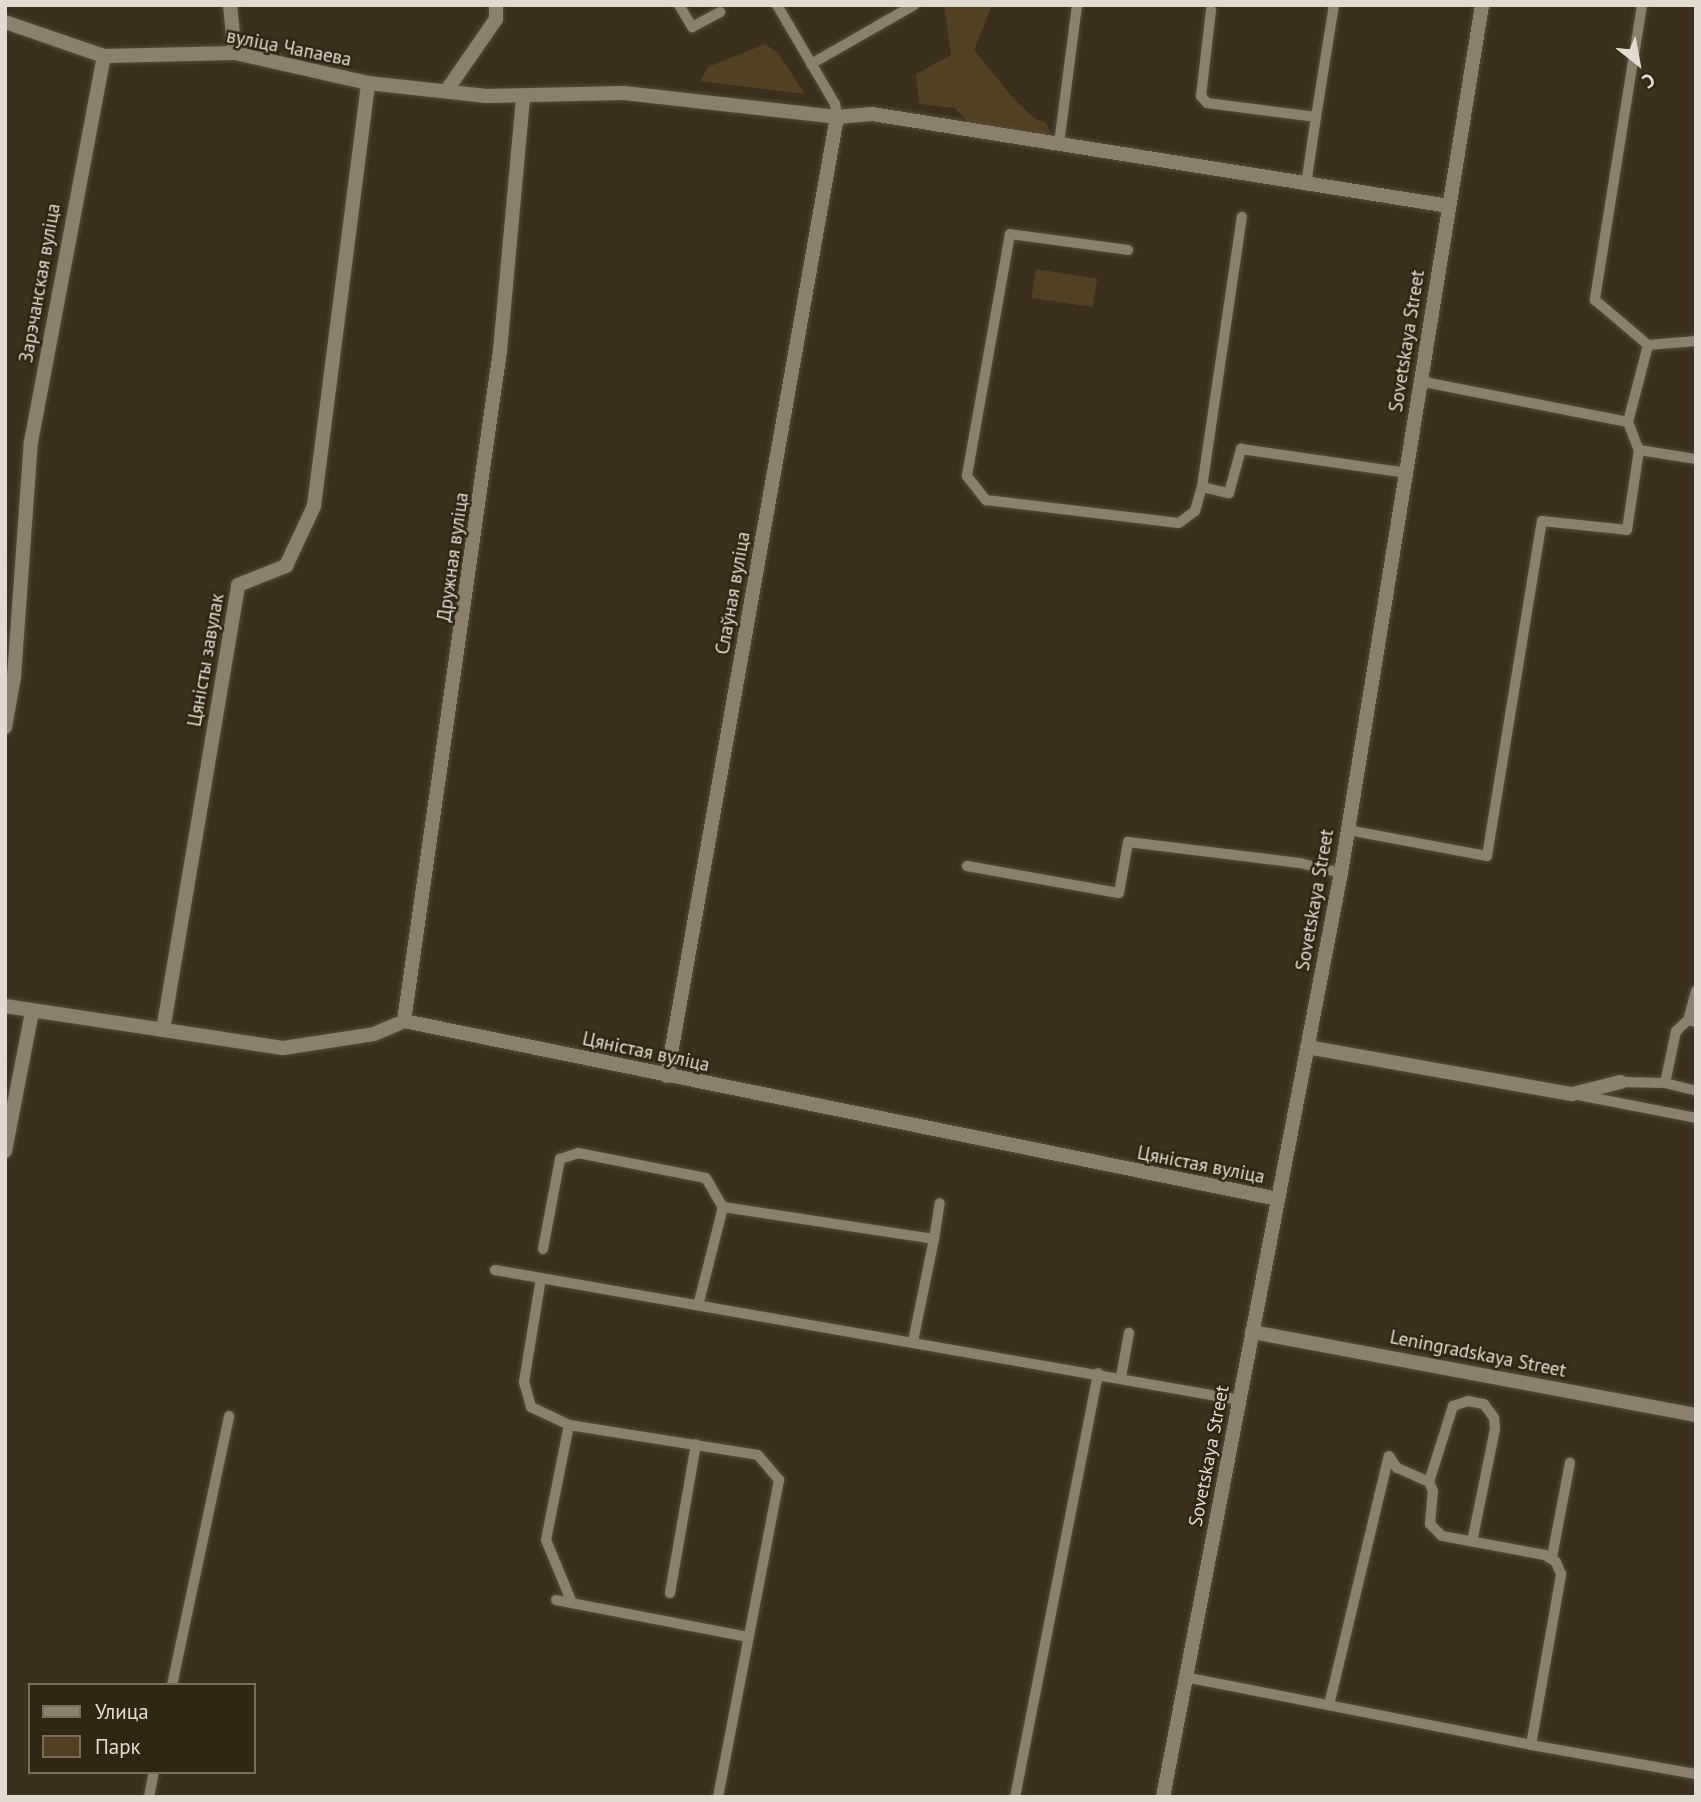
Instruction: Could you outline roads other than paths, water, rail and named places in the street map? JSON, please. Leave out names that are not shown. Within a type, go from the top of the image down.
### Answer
[{"type":"street","points":[[230,5],[235,53]]},
{"type":"street","points":[[447,90],[496,19],[496,5]]},
{"type":"street","name":"Sovetskaya Street","points":[[1163,1797],[1341,873],[1482,5]]},
{"type":"street","name":"вуліца Чапаева","points":[[5,22],[104,56],[235,53],[368,83],[486,96],[624,93],[837,117],[872,114],[1449,206]]},
{"type":"street","name":"Зарэчанская вуліца","points":[[5,727],[14,677],[31,442],[104,56]]},
{"type":"street","name":"Цяністы завулак","points":[[163,1030],[238,585],[286,566],[314,506],[368,83]]},
{"type":"street","name":"Дружная вуліца","points":[[404,1021],[500,352],[523,97]]},
{"type":"street","name":"Слаўная вуліца","points":[[667,1076],[837,117]]},
{"type":"street","points":[[5,1006],[32,1013],[283,1048],[374,1034],[404,1021]]},
{"type":"street","points":[[5,1151],[32,1013]]},
{"type":"street","name":"Цяністая вуліца","points":[[404,1021],[1278,1199]]},
{"type":"street","points":[[1307,1047],[1572,1094],[1620,1082]]},
{"type":"street","name":"Leningradskaya Street","points":[[1252,1332],[1696,1415]]},
{"type":"lane","points":[[679,5],[692,27],[720,12]]},
{"type":"lane","points":[[776,5],[835,104],[837,117]]},
{"type":"lane","points":[[811,64],[914,5]]},
{"type":"lane","points":[[1306,185],[1334,5]]},
{"type":"lane","points":[[1642,5],[1595,300],[1648,345],[1696,341]]},
{"type":"lane","points":[[1059,144],[1077,6]]},
{"type":"lane","points":[[1211,10],[1200,96],[1208,103],[1316,117]]},
{"type":"lane","points":[[1128,250],[1010,234],[967,476],[986,500],[1179,523],[1195,511],[1202,487],[1242,217]]},
{"type":"lane","points":[[1348,830],[1487,856],[1542,520],[1627,530],[1639,450],[1628,422],[1648,345]]},
{"type":"lane","points":[[1419,381],[1628,422]]},
{"type":"lane","points":[[1202,487],[1230,493],[1241,449],[1407,473]]},
{"type":"lane","points":[[1639,450],[1696,459]]},
{"type":"lane","points":[[967,866],[1118,893],[1128,842],[1300,863],[1341,873]]},
{"type":"lane","points":[[1665,1083],[1676,1031],[1692,1021],[1696,991]]},
{"type":"lane","points":[[1620,1082],[1665,1083],[1696,1091]]},
{"type":"lane","points":[[1572,1094],[1696,1118]]},
{"type":"lane","points":[[543,1249],[560,1159],[578,1153],[706,1178],[723,1207],[699,1302]]},
{"type":"lane","points":[[914,1341],[940,1203]]},
{"type":"lane","points":[[723,1207],[934,1239]]},
{"type":"lane","points":[[495,1270],[699,1302],[1240,1400]]},
{"type":"lane","points":[[541,1278],[524,1382],[531,1407],[569,1425],[758,1455],[779,1480],[718,1797]]},
{"type":"lane","points":[[1121,1377],[1129,1333]]},
{"type":"lane","points":[[1015,1797],[1098,1373]]},
{"type":"lane","points":[[1472,1542],[1495,1429],[1494,1418],[1484,1404],[1468,1401],[1453,1406],[1429,1482],[1433,1491],[1430,1524],[1442,1536],[1472,1542],[1552,1557]]},
{"type":"lane","points":[[172,1683],[229,1416]]},
{"type":"lane","points":[[569,1425],[546,1540],[572,1603]]},
{"type":"lane","points":[[670,1593],[696,1444]]},
{"type":"lane","points":[[1329,1705],[1389,1456],[1397,1468],[1429,1482]]},
{"type":"lane","points":[[1531,1745],[1561,1574],[1552,1557],[1570,1463]]},
{"type":"lane","points":[[556,1600],[748,1637]]},
{"type":"lane","points":[[1185,1677],[1531,1745],[1696,1774]]},
{"type":"lane","points":[[149,1797],[154,1774]]}]
